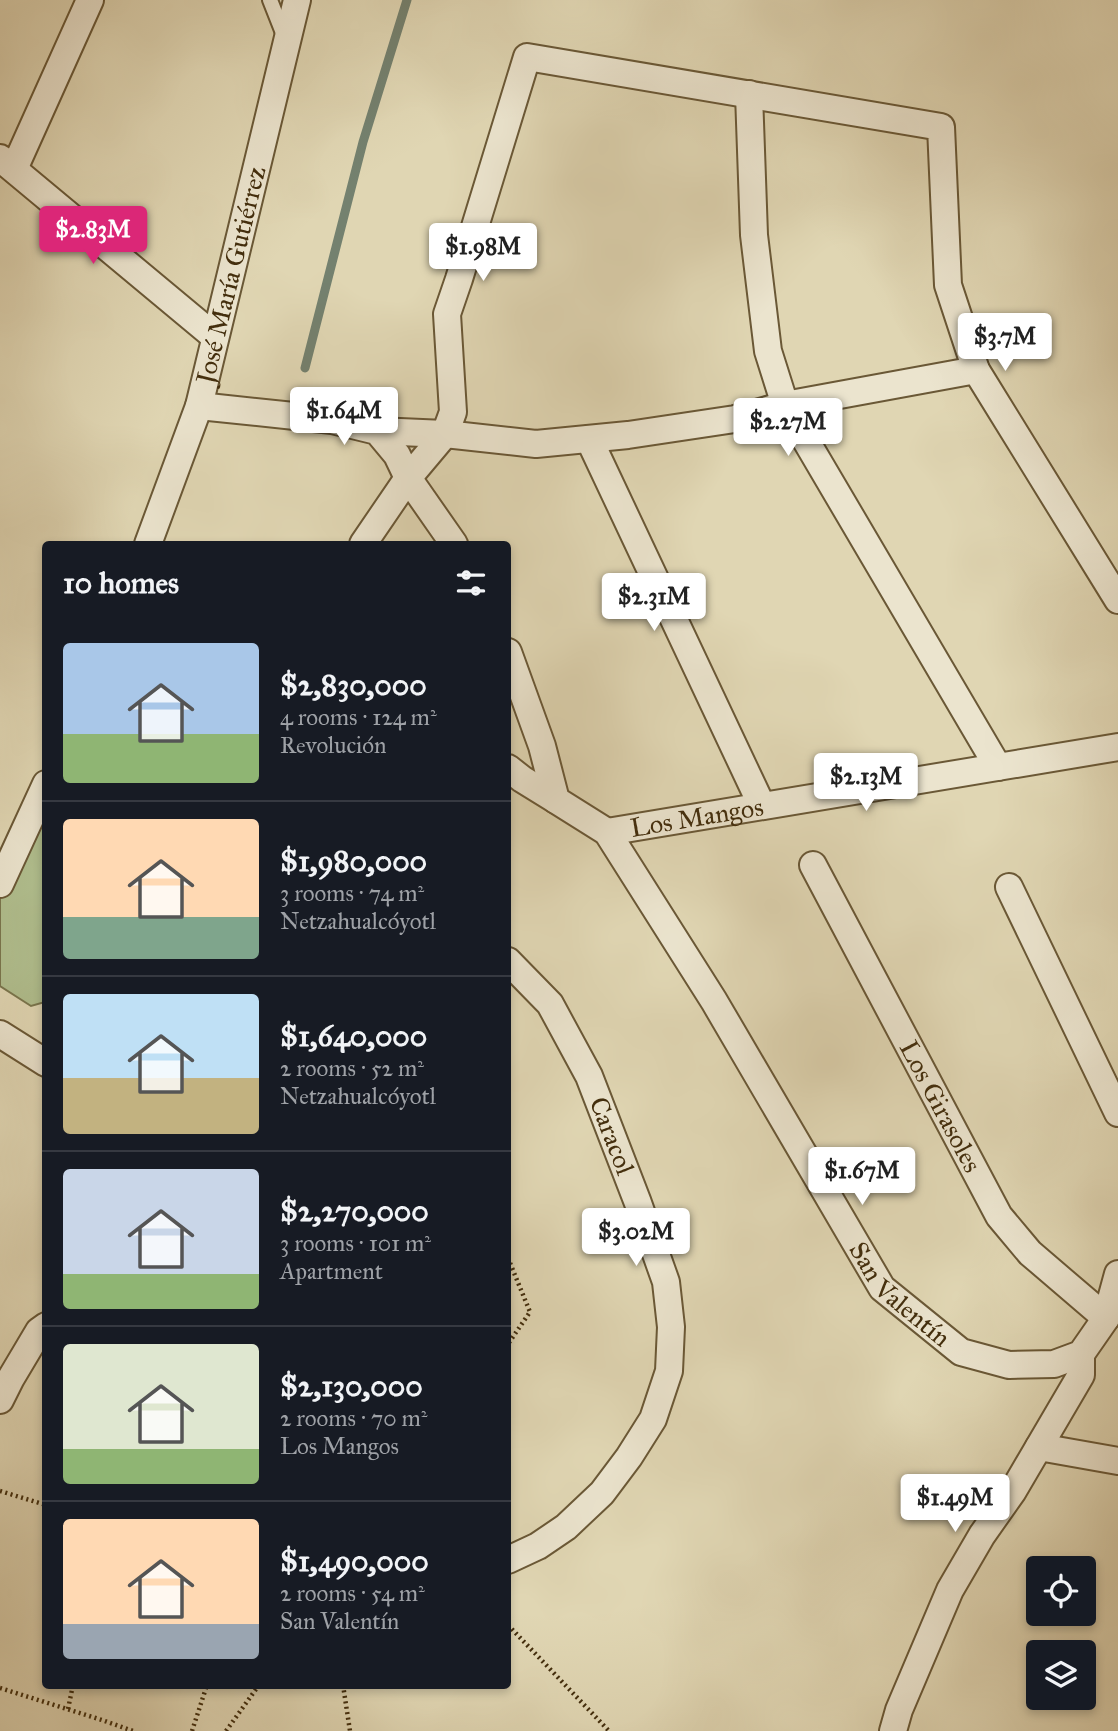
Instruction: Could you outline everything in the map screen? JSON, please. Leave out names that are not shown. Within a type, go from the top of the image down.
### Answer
[{"type":"street","points":[[90,0],[7,164],[215,337]]},
{"type":"street","name":"José María Gutiérrez","points":[[149,541],[199,406],[298,0]]},
{"type":"street","points":[[365,541],[408,478],[445,434],[453,412],[447,314],[527,57],[941,127],[948,285],[976,370],[1118,600]]},
{"type":"street","points":[[749,94],[754,235],[768,351],[785,405],[998,767]]},
{"type":"street","points":[[199,406],[332,420],[377,431],[537,443],[628,435],[735,419],[785,405],[976,370]]},
{"type":"street","points":[[377,431],[397,455],[408,478],[452,541]]},
{"type":"street","points":[[589,439],[762,806]]},
{"type":"street","points":[[511,660],[542,746],[556,800]]},
{"type":"street","name":"Los Mangos","points":[[607,832],[1118,747]]},
{"type":"street","points":[[511,770],[607,832]]},
{"type":"street","points":[[0,884],[42,793]]},
{"type":"street","name":"San Valentín","points":[[607,832],[714,1001],[882,1288],[961,1352],[1009,1365],[1054,1364],[1082,1354]]},
{"type":"street","name":"Los Girasoles","points":[[813,865],[999,1216],[1030,1253],[1106,1318]]},
{"type":"street","points":[[1009,887],[1118,1113]]},
{"type":"street","name":"Caracol","points":[[511,964],[550,1004],[589,1076],[666,1282],[671,1327],[665,1383],[653,1419],[629,1457],[602,1493],[566,1527],[538,1546],[511,1559]]},
{"type":"street","points":[[0,1034],[42,1060]]},
{"type":"street","points":[[893,1731],[898,1710],[950,1590],[1082,1375],[1082,1354],[1106,1318],[1118,1274]]},
{"type":"street","points":[[0,1400],[42,1329]]},
{"type":"street","points":[[1039,1447],[1118,1461]]},
{"type":"lane","points":[[270,0],[287,43]]},
{"type":"path","points":[[511,1265],[530,1312],[511,1340]]},
{"type":"path","points":[[0,1491],[42,1504]]},
{"type":"path","points":[[511,1628],[607,1730]]},
{"type":"path","points":[[0,1688],[133,1731]]},
{"type":"path","points":[[68,1709],[72,1689]]},
{"type":"path","points":[[192,1731],[206,1689]]},
{"type":"path","points":[[226,1731],[255,1689]]},
{"type":"path","points":[[344,1689],[350,1731]]},
{"type":"path","points":[[595,1731],[607,1730]]},
{"type":"green space","points":[[42,793],[42,1003],[31,1006],[0,986],[0,880]]},
{"type":"waterway","points":[[305,368],[363,142],[407,0]]}]
